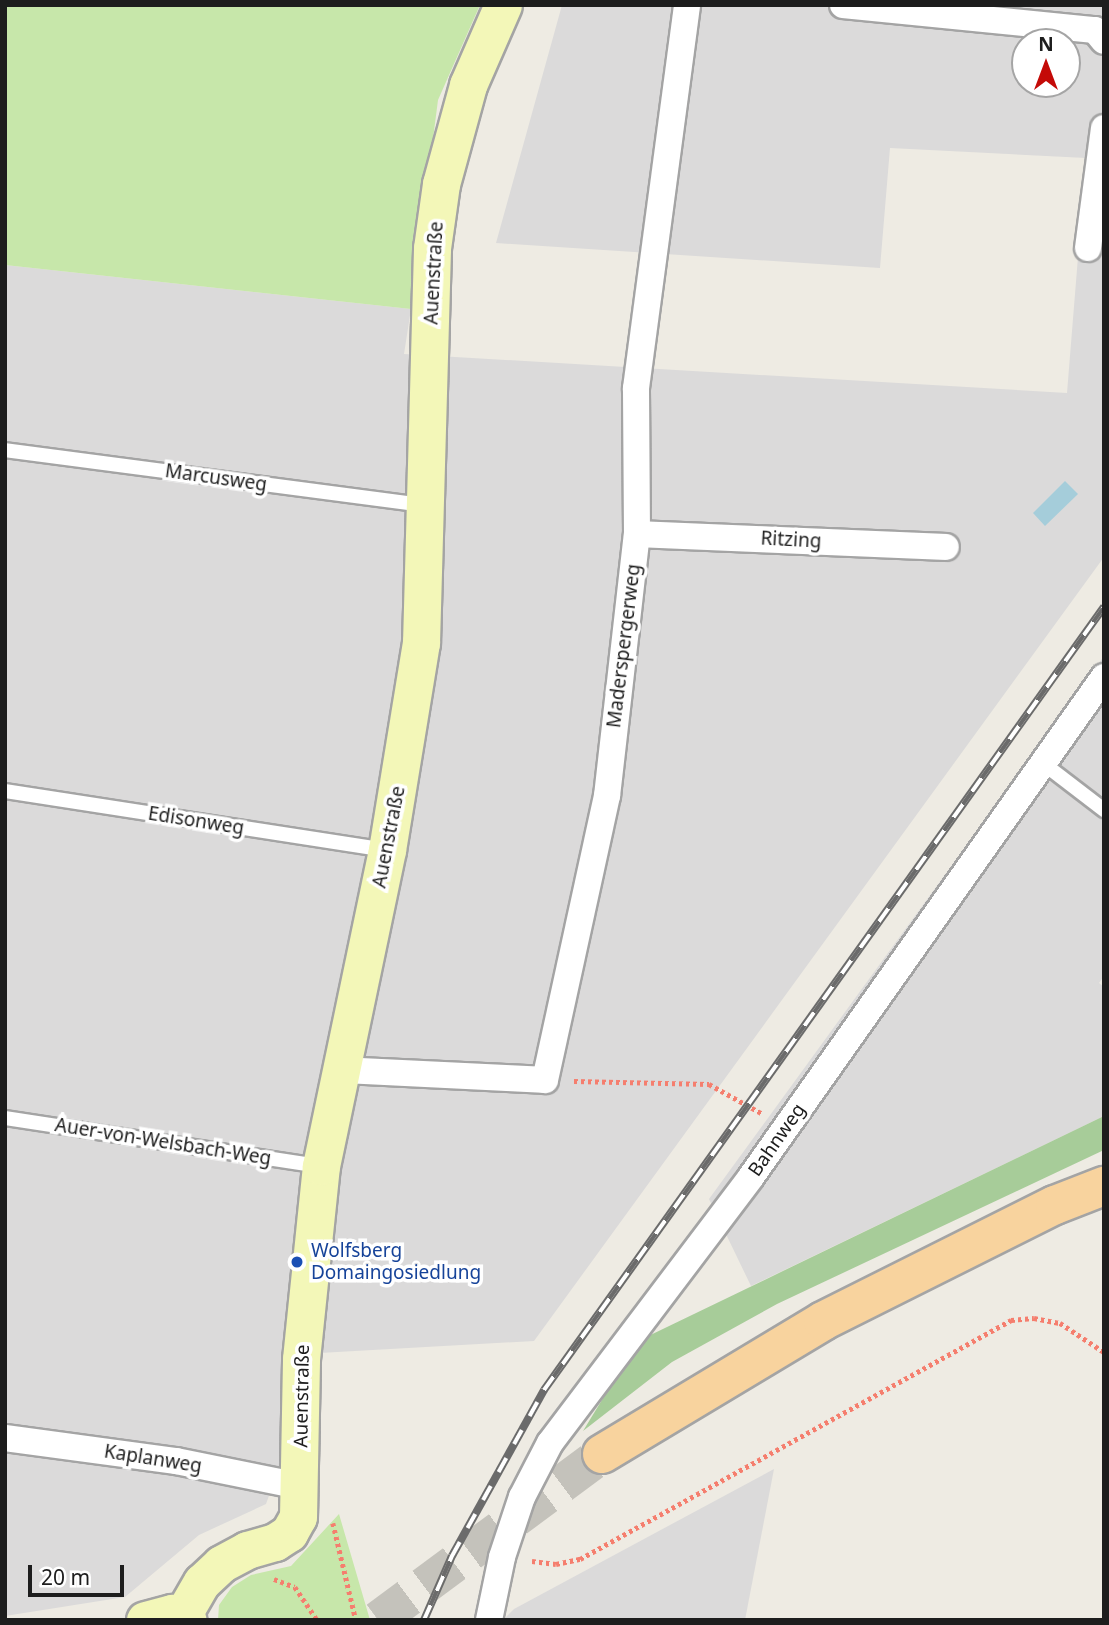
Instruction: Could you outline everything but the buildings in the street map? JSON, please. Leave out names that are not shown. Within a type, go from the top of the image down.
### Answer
[{"type":"main road","points":[[602,1454],[823,1321],[1055,1205],[1104,1186]]},
{"type":"street","name":"Auenstraße","points":[[185,1618],[202,1583],[221,1564],[289,1533],[298,1517],[301,1359],[321,1166],[387,850],[419,656],[426,505],[432,248],[441,184],[468,85],[503,5]]},
{"type":"street","name":"Maderspergerweg","points":[[545,1080],[607,796],[637,534],[636,388],[687,5]]},
{"type":"street","points":[[843,5],[1096,30],[1104,41]]},
{"type":"street","points":[[1088,248],[1104,128]]},
{"type":"street","name":"Ritzing","points":[[637,534],[946,547]]},
{"type":"street","name":"Bahnweg","points":[[489,1620],[502,1557],[522,1497],[550,1443],[751,1177],[1104,677]]},
{"type":"street","points":[[342,1070],[545,1080]]},
{"type":"street","name":"Kaplanweg","points":[[5,1438],[176,1461],[300,1486]]},
{"type":"street","points":[[145,1620],[162,1614],[185,1618]]},
{"type":"lane","name":"Marcusweg","points":[[5,450],[426,505]]},
{"type":"lane","points":[[1044,764],[1104,810]]},
{"type":"lane","name":"Edisonweg","points":[[5,791],[387,850]]},
{"type":"lane","name":"Auer-von-Welsbach-Weg","points":[[5,1118],[321,1166]]},
{"type":"path","points":[[545,1080],[709,1084],[772,1119]]},
{"type":"path","points":[[502,1557],[556,1564],[580,1559],[1011,1320],[1034,1318],[1059,1324],[1104,1352]]},
{"type":"path","points":[[263,1580],[295,1587],[317,1620]]},
{"type":"shaded area","points":[[562,5],[1104,5],[1104,557],[534,1341],[284,1355],[284,1454],[266,1504],[199,1535],[125,1597],[5,1616],[5,265],[411,309],[404,354],[1067,393],[1086,158],[890,148],[880,268],[496,243]]},
{"type":"shaded area","points":[[1104,656],[1104,976],[1099,983],[1104,987],[1104,1116],[751,1286],[709,1199]]},
{"type":"shaded area","points":[[774,1469],[745,1620],[503,1620],[514,1609]]},
{"type":"green space","points":[[5,5],[480,5],[438,100],[411,309],[5,265]]},
{"type":"green space","points":[[1104,1116],[1104,1150],[777,1304],[672,1362],[583,1431],[638,1341]]},
{"type":"green space","points":[[339,1514],[370,1620],[218,1620],[219,1605],[232,1587],[251,1575],[291,1566]]},
{"type":"water","points":[[1065,481],[1078,494],[1045,526],[1033,513]]},
{"type":"tunnel","points":[[378,1620],[602,1454]]},
{"type":"railway","points":[[424,1620],[452,1556],[544,1390],[1104,607]]},
{"type":"place","name":"Wolfsberg Domaingosiedlung","points":[[297,1262]]}]
